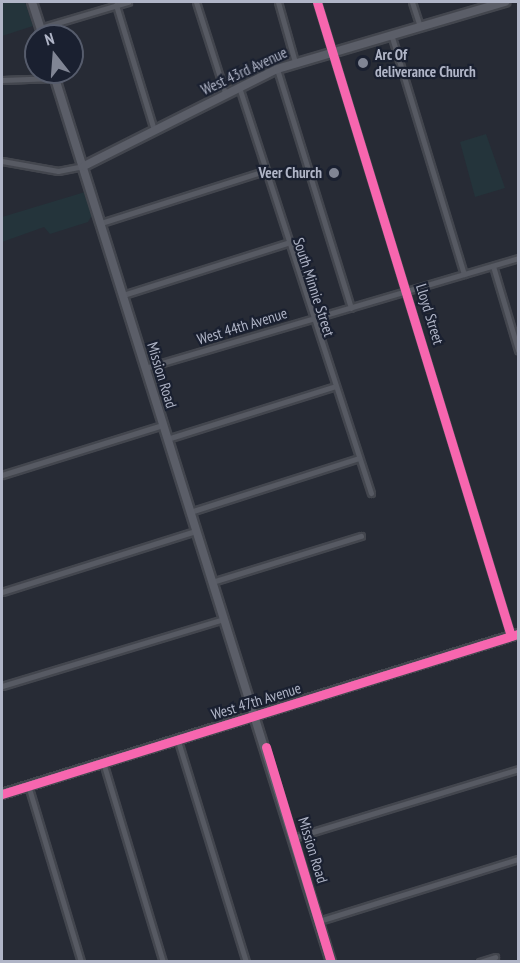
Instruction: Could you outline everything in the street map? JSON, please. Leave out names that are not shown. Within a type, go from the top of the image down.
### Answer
[{"type":"street","points":[[32,2],[39,24]]},
{"type":"street","points":[[63,24],[128,2]]},
{"type":"street","points":[[196,2],[225,93]]},
{"type":"street","points":[[278,2],[296,62]]},
{"type":"street","name":"Lloyd Street","points":[[317,2],[515,635]]},
{"type":"street","points":[[412,2],[420,27]]},
{"type":"street","name":"West 43rd Avenue","points":[[2,161],[58,171],[84,166],[225,93],[277,69],[332,51],[506,2]]},
{"type":"street","points":[[116,5],[154,130]]},
{"type":"street","points":[[391,34],[464,274]]},
{"type":"street","points":[[277,69],[351,308]]},
{"type":"street","points":[[2,80],[24,78]]},
{"type":"street","name":"Mission Road","points":[[57,84],[195,531],[257,716],[332,962]]},
{"type":"street","name":"South Minnie Street","points":[[238,87],[310,318],[371,493]]},
{"type":"street","points":[[101,223],[264,171]]},
{"type":"street","points":[[123,295],[287,243]]},
{"type":"street","name":"West 44th Avenue","points":[[146,368],[519,258]]},
{"type":"street","points":[[492,266],[519,350]]},
{"type":"street","points":[[167,439],[333,387]]},
{"type":"street","points":[[2,475],[163,425]]},
{"type":"street","points":[[190,512],[359,458]]},
{"type":"street","points":[[2,592],[195,531]]},
{"type":"street","points":[[212,582],[361,536]]},
{"type":"street","points":[[2,686],[224,619]]},
{"type":"street","name":"West 47th Avenue","points":[[2,794],[515,635]]},
{"type":"street","points":[[178,741],[246,962]]},
{"type":"street","points":[[103,762],[163,962]]},
{"type":"street","points":[[293,838],[519,769]]},
{"type":"street","points":[[28,785],[81,962]]},
{"type":"street","points":[[319,921],[519,859]]},
{"type":"street","points":[[480,962],[495,957]]},
{"type":"shaded area","points":[[2,2],[25,2],[32,24],[24,24],[24,29],[2,36]]},
{"type":"shaded area","points":[[486,134],[505,188],[475,197],[460,142]]},
{"type":"shaded area","points":[[85,192],[92,215],[88,222],[50,234],[44,227],[2,242],[2,217]]},
{"type":"cycle path","points":[[317,2],[511,636]]},
{"type":"cycle path","points":[[2,794],[518,634]]},
{"type":"cycle path","points":[[266,747],[331,962]]},
{"type":"place","name":"Arc Of deliverance Church","points":[[363,63]]},
{"type":"place","name":"Veer Church","points":[[334,173]]}]
